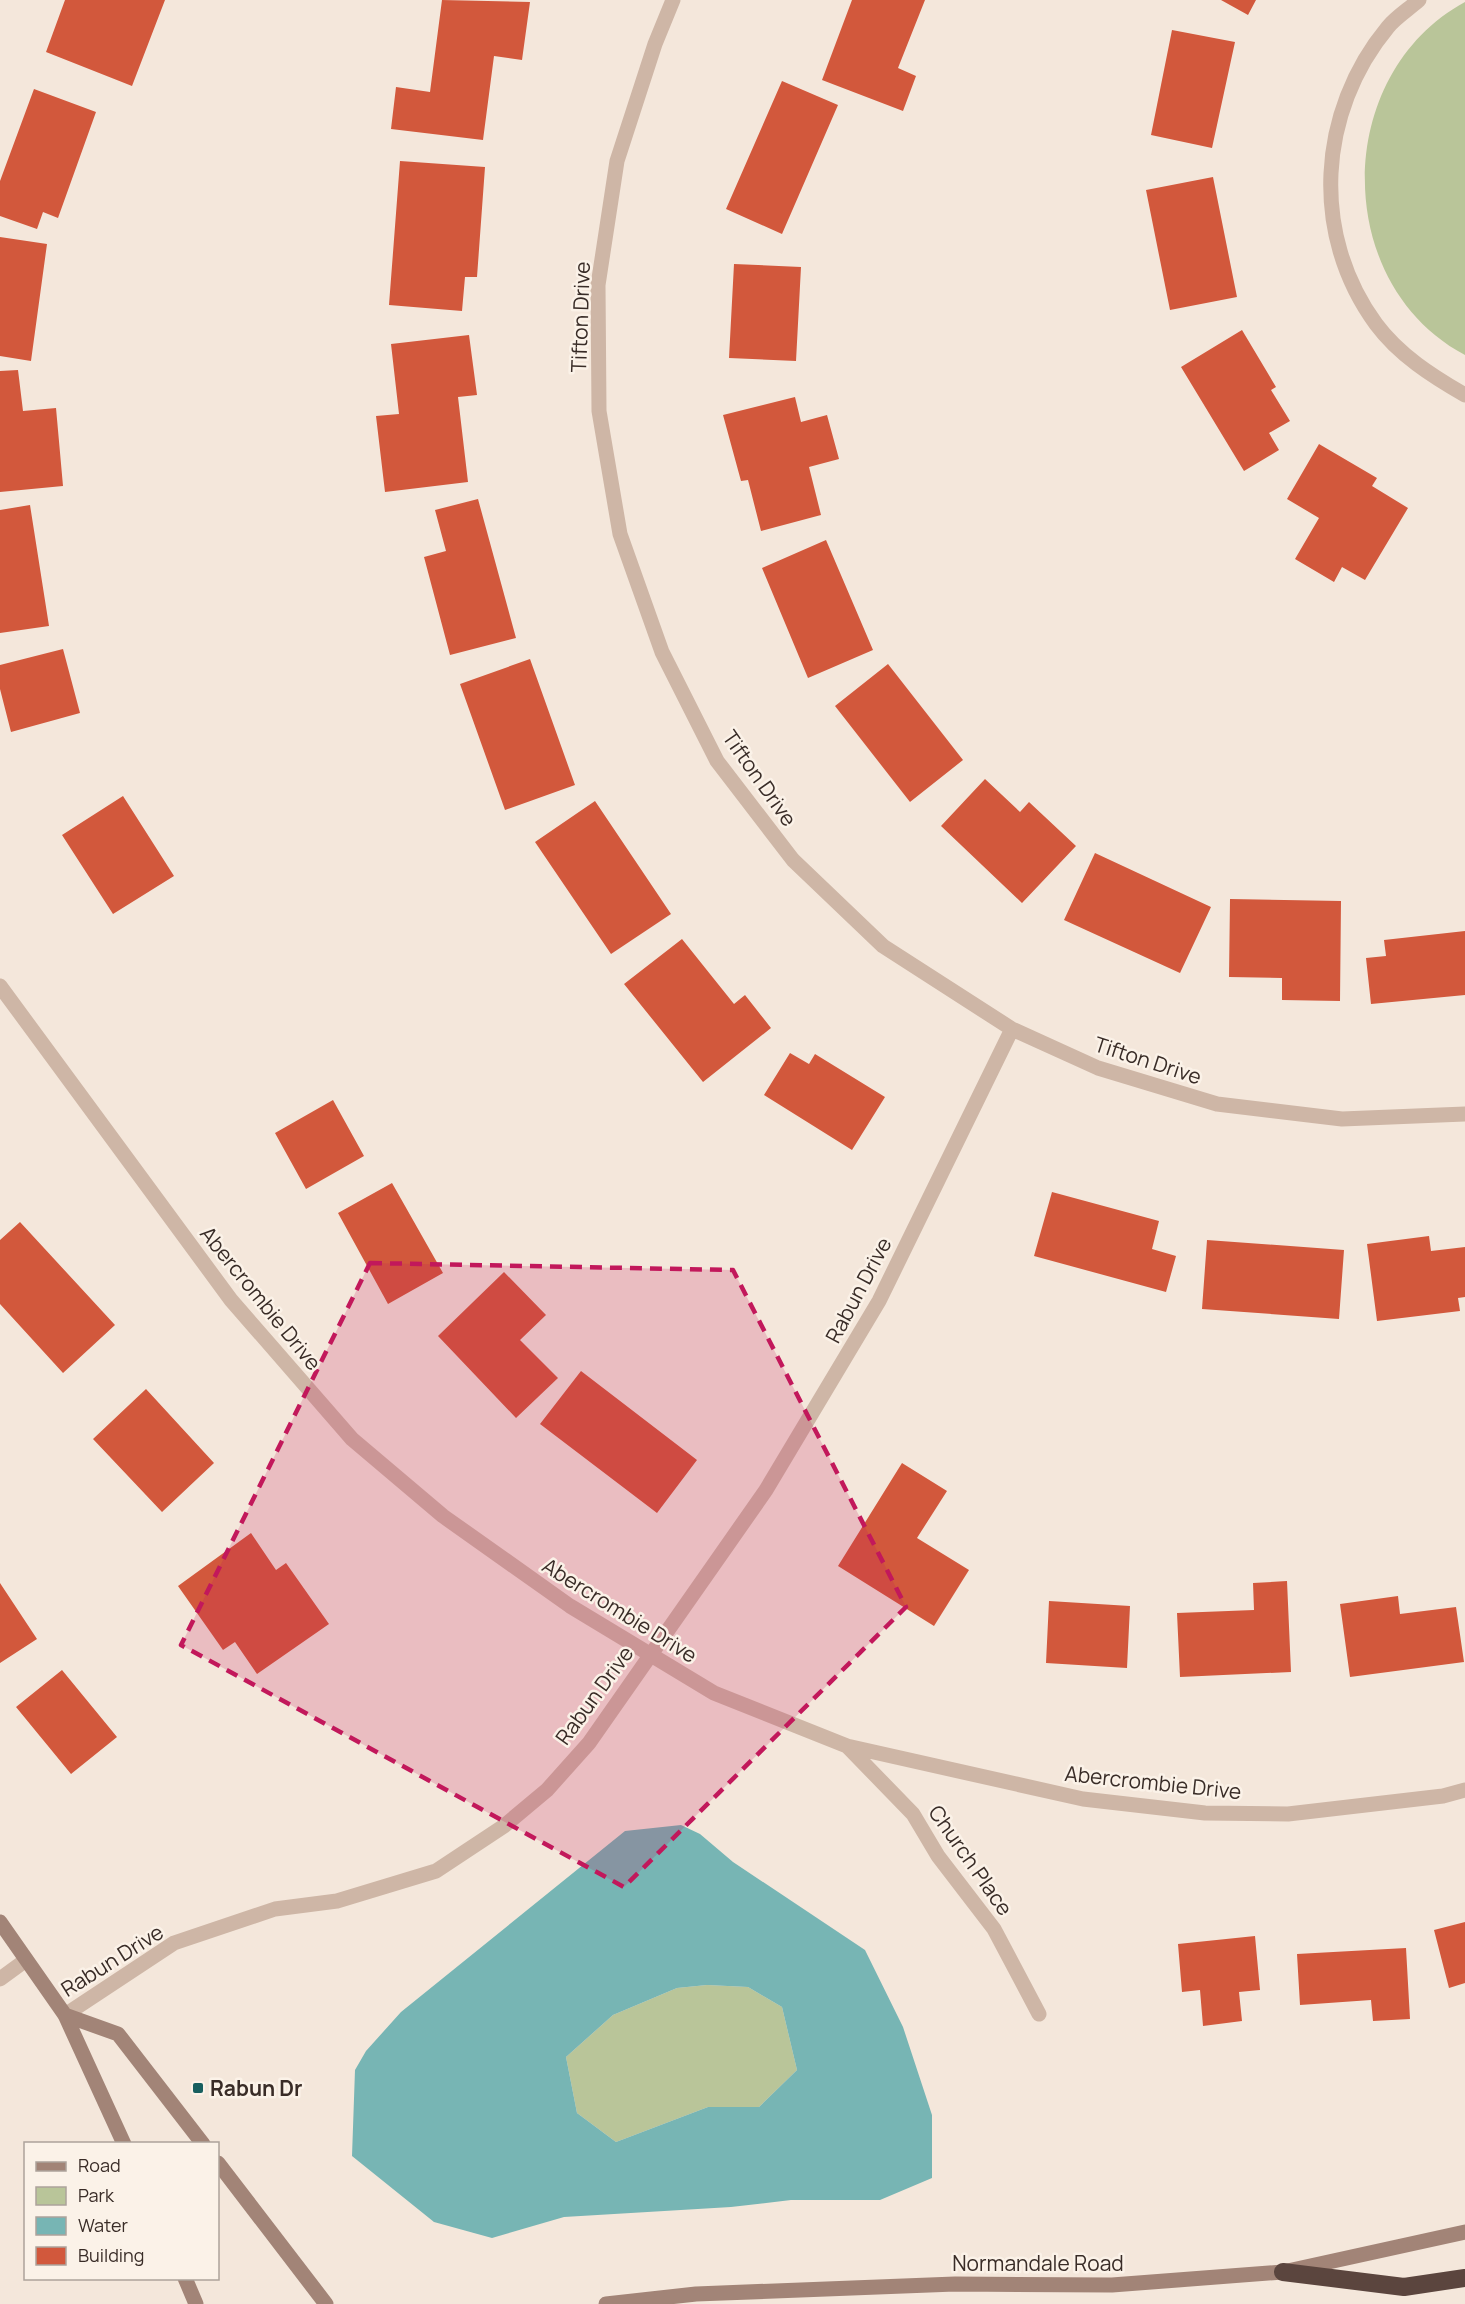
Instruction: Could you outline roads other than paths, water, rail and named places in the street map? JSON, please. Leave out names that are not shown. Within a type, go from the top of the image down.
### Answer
[{"type":"highway","points":[[1283,2272],[1404,2287],[1465,2278]]},
{"type":"street","name":"Tifton Drive","points":[[673,0],[617,161],[598,285],[599,411],[620,534],[662,652],[717,761],[793,860],[883,946],[1011,1029],[1098,1068],[1217,1104],[1342,1119],[1465,1113]]},
{"type":"street","points":[[1419,0],[1389,26],[1353,79],[1333,140],[1330,205],[1345,268],[1376,324],[1422,370],[1465,394]]},
{"type":"street","name":"Abercrombie Drive","points":[[0,986],[231,1300],[352,1439],[443,1516],[570,1606],[714,1693],[847,1746],[1083,1799],[1205,1813],[1288,1814],[1443,1796],[1465,1790]]},
{"type":"street","name":"Rabun Drive","points":[[65,2014],[174,1944],[275,1909],[337,1901],[436,1871],[504,1826],[547,1790],[589,1743],[766,1490],[879,1301],[1011,1029]]},
{"type":"street","name":"Church Place","points":[[847,1746],[913,1814],[938,1856],[994,1929],[1039,2014]]},
{"type":"street","points":[[0,1922],[65,2014],[123,2142]]},
{"type":"street","points":[[0,1979],[26,1960]]},
{"type":"street","points":[[65,2014],[118,2034],[200,2142]]},
{"type":"street","points":[[219,2164],[326,2304]]},
{"type":"street","name":"Normandale Road","points":[[606,2304],[708,2293],[955,2284],[1112,2285],[1283,2272],[1465,2232]]},
{"type":"street","points":[[186,2280],[196,2304]]},
{"type":"water","points":[[681,1825],[700,1834],[733,1862],[865,1950],[903,2027],[932,2115],[932,2178],[880,2200],[791,2200],[731,2207],[564,2217],[492,2238],[434,2222],[352,2156],[355,2070],[366,2051],[401,2012],[625,1831]],"holes":[[[707,1985],[748,1987],[782,2007],[797,2070],[759,2107],[708,2107],[616,2142],[577,2113],[566,2057],[613,2015],[677,1988]]]},
{"type":"place","name":"Rabun Dr","points":[[198,2088]]}]
